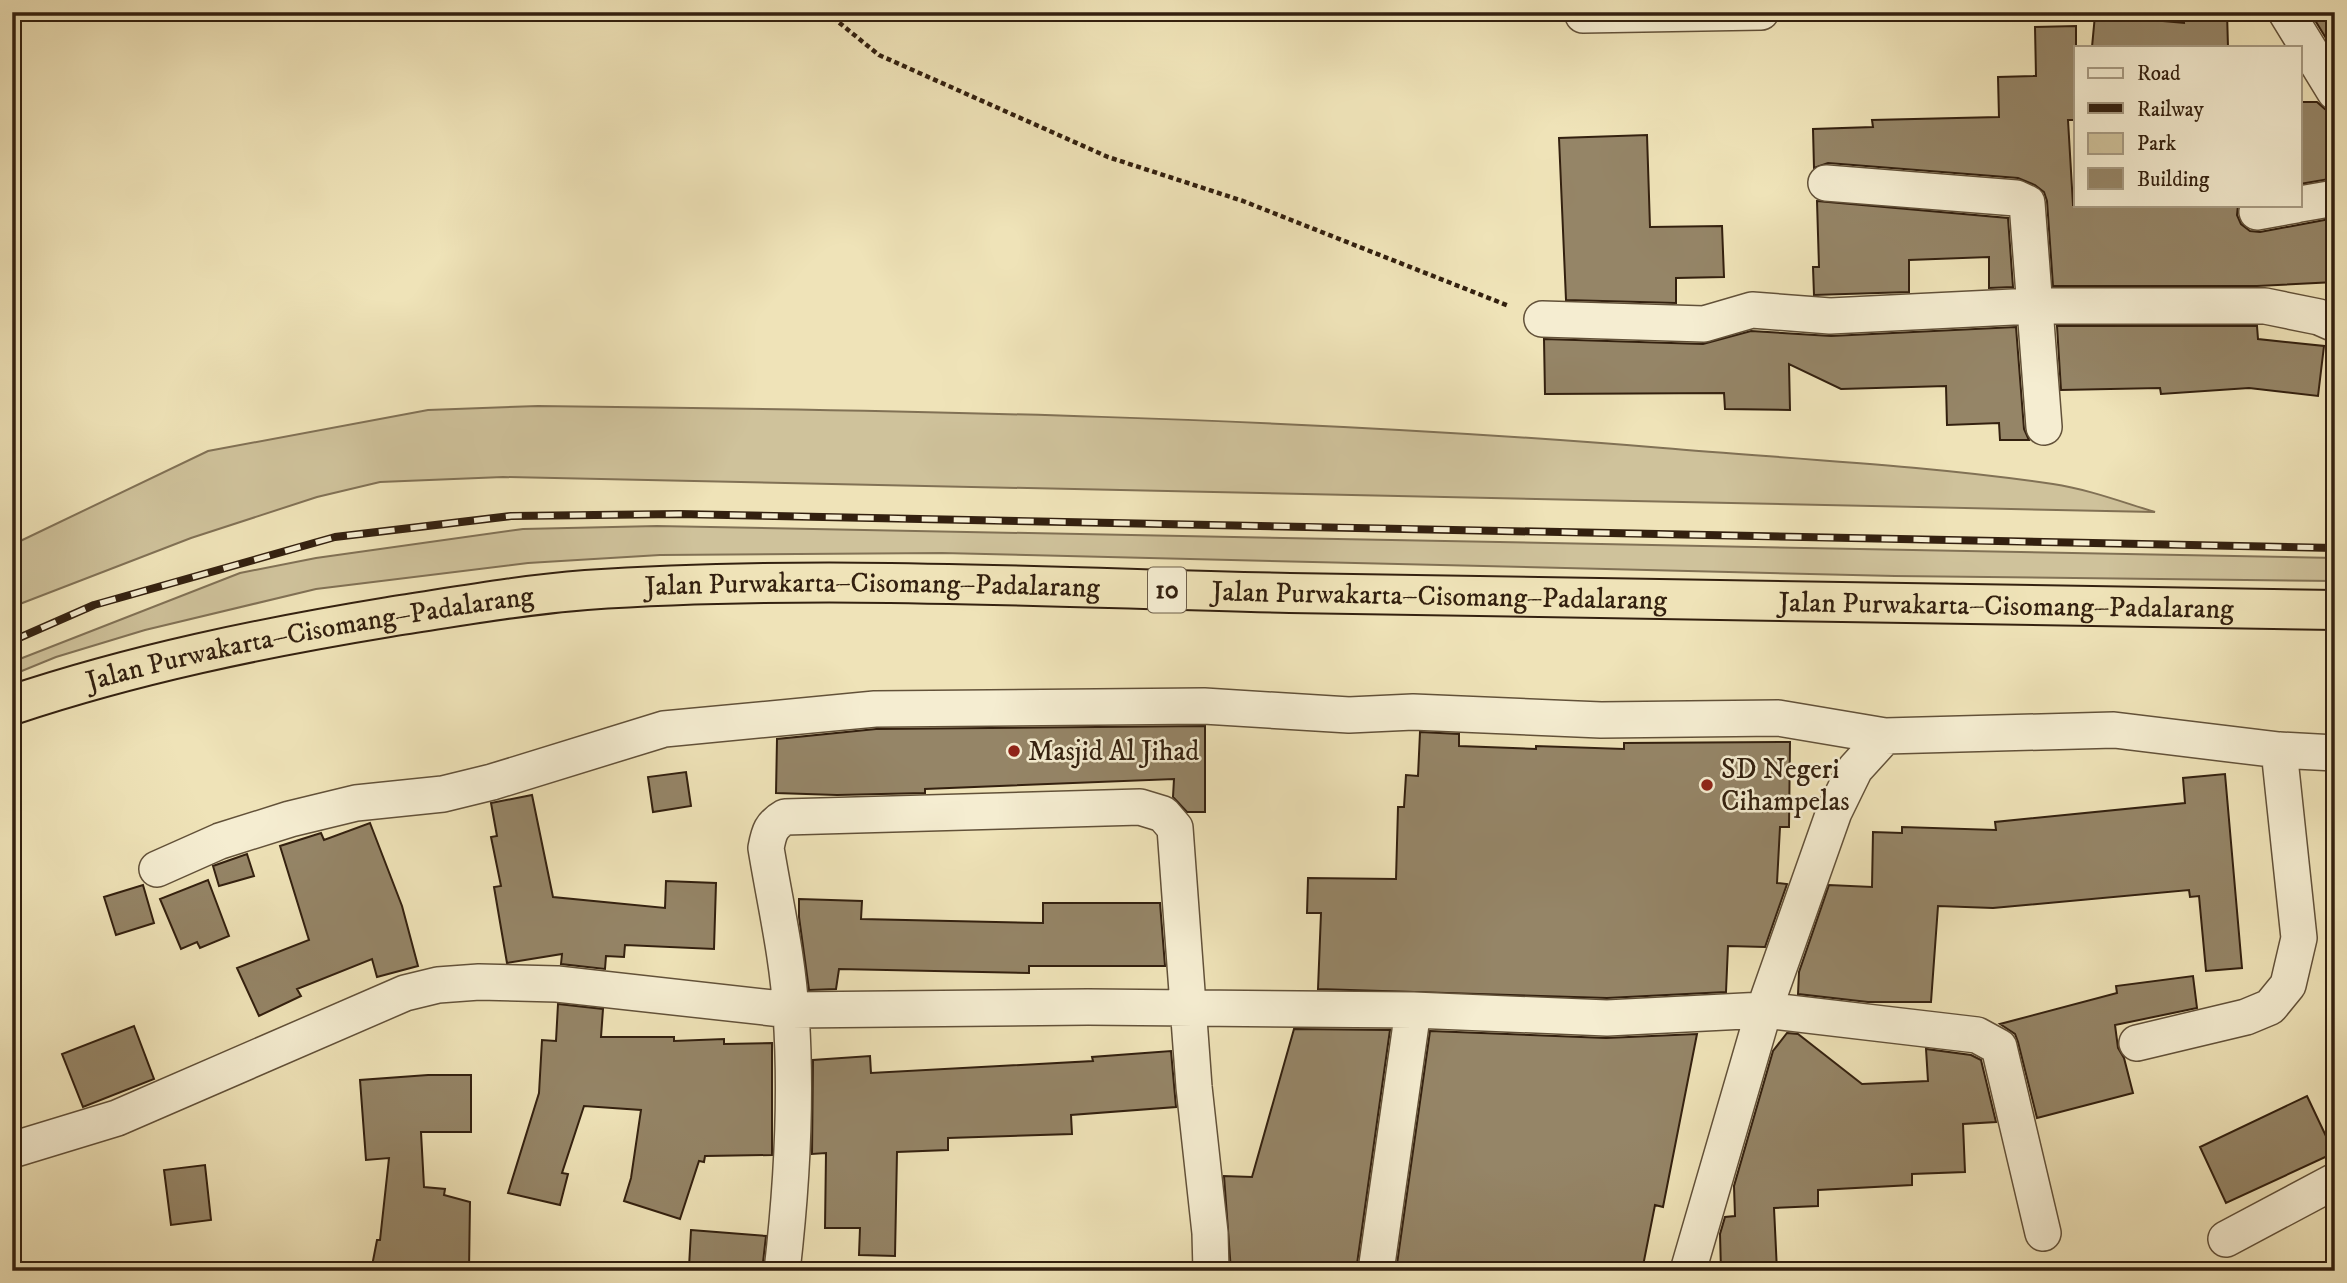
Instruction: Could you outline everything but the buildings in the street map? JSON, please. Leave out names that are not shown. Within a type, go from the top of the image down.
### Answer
[{"type":"highway","name":"Jalan Purwakarta–Cisomang–Padalarang","points":[[12,705],[82,682],[188,656],[357,623],[506,598],[663,586],[963,586],[1899,606],[2335,610]]},
{"type":"street","points":[[1583,15],[1761,12]]},
{"type":"street","points":[[2286,12],[2335,92]]},
{"type":"street","points":[[1826,183],[2023,200],[2030,207],[2034,306],[2045,427]]},
{"type":"street","points":[[2302,203],[2335,198]]},
{"type":"street","points":[[2257,212],[2288,206]]},
{"type":"street","points":[[1542,319],[1704,324],[1752,310],[1830,316],[2034,306],[2265,306],[2319,317],[2335,324]]},
{"type":"street","points":[[157,869],[220,841],[290,819],[356,803],[443,794],[664,729],[875,709],[1204,706],[1349,715],[1413,712],[1601,720],[1778,718],[1885,736],[2114,730],[2279,750],[2335,752]]},
{"type":"street","points":[[1688,1271],[1764,1010],[1834,812],[1855,769],[1885,736]]},
{"type":"street","points":[[2137,1043],[2246,1017],[2270,1007],[2288,985],[2300,938],[2279,750]]},
{"type":"street","points":[[782,1271],[794,1130],[791,1010],[766,848],[774,823],[785,817],[1140,807],[1163,814],[1175,828],[1211,1271]]},
{"type":"street","points":[[12,1150],[117,1118],[405,993],[438,985],[479,982],[557,984],[791,1010],[1088,1007],[1413,1010],[1607,1018],[1764,1010],[1977,1035],[1999,1047],[2043,1233]]},
{"type":"street","points":[[1376,1271],[1413,1010]]},
{"type":"street","points":[[2226,1239],[2335,1181]]},
{"type":"path","points":[[826,12],[878,55],[1108,158],[1243,201],[1542,319]]},
{"type":"green space","points":[[538,406],[1101,417],[1523,437],[2004,477],[2079,489],[2155,512],[503,477],[380,482],[317,497],[191,538],[12,607],[12,545],[208,451],[428,410]]},
{"type":"green space","points":[[657,526],[2335,558],[2335,581],[1895,576],[942,553],[660,555],[528,563],[316,589],[145,630],[56,657],[12,675],[12,662],[240,573],[316,558],[523,529]]},
{"type":"railway","points":[[12,641],[94,605],[335,537],[511,516],[679,514],[2335,548]]},
{"type":"place","name":"Masjid Al Jihad","points":[[1014,751]]},
{"type":"place","name":"SD Negeri Cihampelas","points":[[1707,785]]}]
